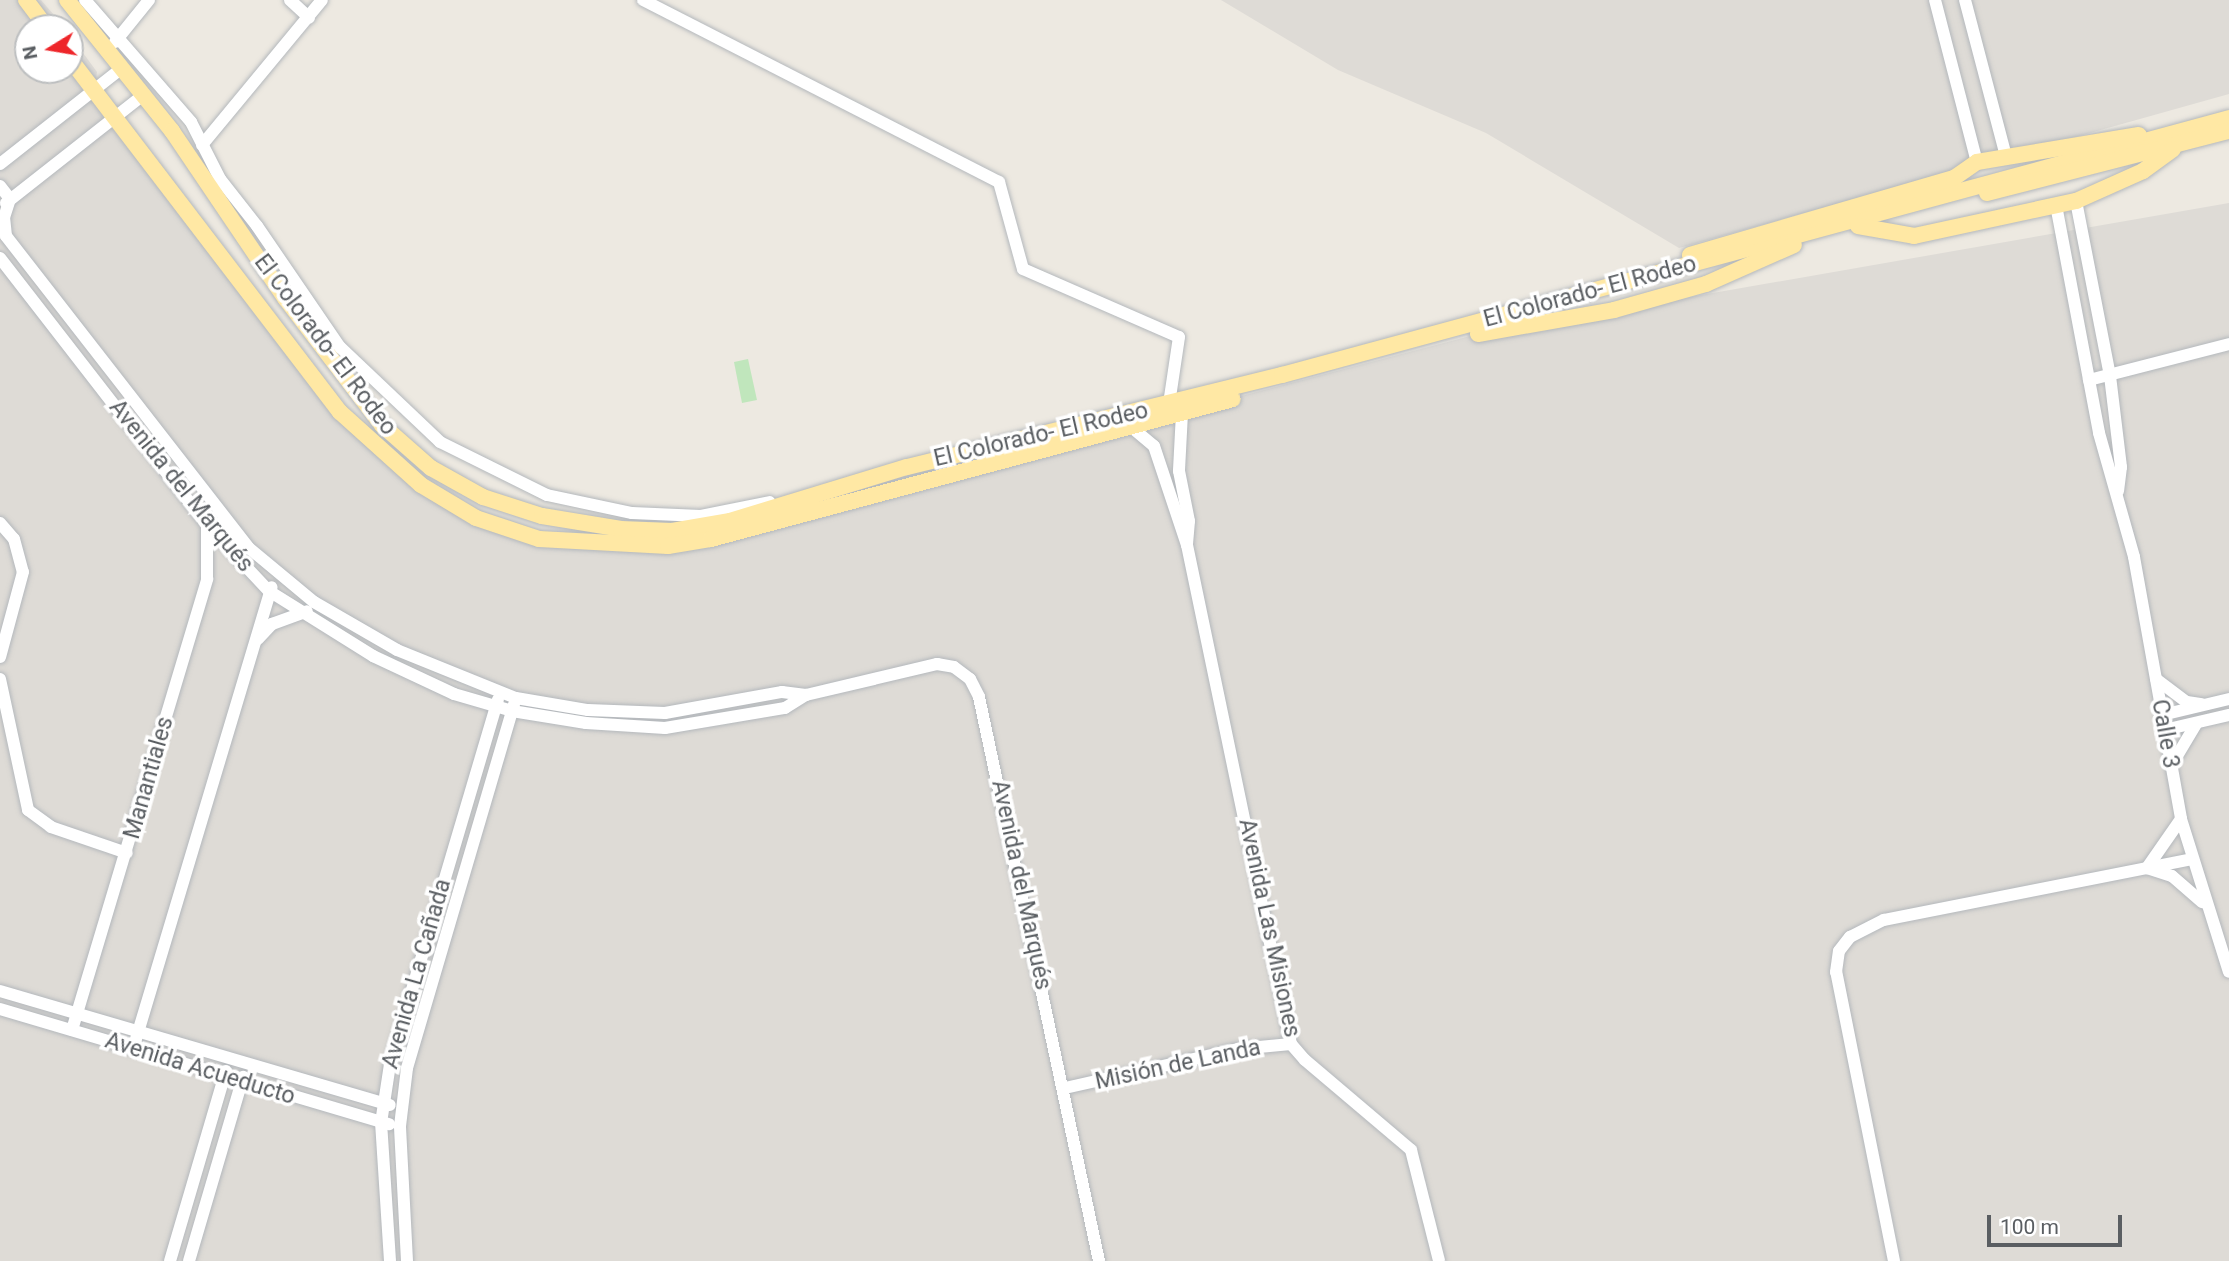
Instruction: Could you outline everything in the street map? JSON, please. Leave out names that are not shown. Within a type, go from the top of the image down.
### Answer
[{"type":"main road","name":"El Colorado- El Rodeo","points":[[66,0],[113,44],[122,68],[193,160],[285,298],[382,425],[441,474],[483,497],[541,516],[621,529],[672,531],[730,521],[907,467],[1176,408],[1478,334],[1614,310],[1706,284],[1799,243],[1858,226]]},
{"type":"main road","name":"El Colorado- El Rodeo","points":[[84,77],[340,412],[421,485],[476,518],[539,540],[668,546],[711,539],[1130,426],[1176,408],[2229,118]]},
{"type":"main road","points":[[1858,226],[2229,131]]},
{"type":"main road","points":[[1674,270],[1690,255],[1954,178],[1977,162],[2126,134],[2159,137]]},
{"type":"main road","points":[[1858,226],[1914,236],[2076,201],[2143,171],[2181,144]]},
{"type":"street","points":[[85,0],[113,44],[191,122],[220,179],[350,360],[461,456],[547,495],[632,513],[701,516],[777,500],[791,503]]},
{"type":"street","points":[[113,44],[149,0]]},
{"type":"street","points":[[290,0],[309,18]]},
{"type":"street","points":[[202,145],[322,0]]},
{"type":"street","name":"Avenida Las Misiones","points":[[643,0],[999,181],[1023,269],[1179,337],[1176,408],[1179,471],[1189,521],[1187,545]]},
{"type":"street","points":[[1936,0],[1977,162]]},
{"type":"street","points":[[1965,0],[2006,156]]},
{"type":"street","points":[[0,164],[122,68]]},
{"type":"street","points":[[0,186],[5,203],[143,95]]},
{"type":"street","points":[[193,160],[220,179]]},
{"type":"street","points":[[2076,201],[2110,376],[2121,467],[2118,491]]},
{"type":"street","name":"Avenida del Marqués","points":[[5,203],[6,236],[65,313],[219,512],[279,577],[314,603],[397,650],[516,698],[618,711],[665,713],[782,692],[806,695]]},
{"type":"street","points":[[2056,205],[2108,469],[2118,491]]},
{"type":"street","name":"Avenida del Marqués","points":[[0,258],[206,524],[269,592],[345,640],[454,694],[512,711],[617,725],[666,728],[726,721],[786,708],[806,695],[937,664],[954,667],[970,679],[979,697],[1065,1088],[1099,1261]]},
{"type":"street","points":[[51,324],[65,313]]},
{"type":"street","points":[[2089,380],[2229,344]]},
{"type":"street","points":[[102,388],[116,378]]},
{"type":"street","name":"Avenida Las Misiones","points":[[1130,426],[1154,446],[1187,545],[1291,1044],[1304,1060],[1411,1150],[1439,1261]]},
{"type":"street","points":[[173,478],[187,469]]},
{"type":"street","name":"Calle 3","points":[[2118,491],[2181,819],[2205,905],[2229,972]]},
{"type":"street","points":[[206,524],[219,512]]},
{"type":"street","points":[[0,657],[23,572],[14,539],[1,524]]},
{"type":"street","name":"Manantiales","points":[[72,1030],[207,579],[206,524]]},
{"type":"street","points":[[133,1049],[269,592],[279,577]]},
{"type":"street","points":[[255,642],[272,624],[303,615],[314,603]]},
{"type":"street","points":[[345,640],[355,627]]},
{"type":"street","points":[[390,664],[397,650]]},
{"type":"street","points":[[0,678],[28,810],[51,827],[127,853]]},
{"type":"street","points":[[2156,679],[2187,702],[2205,705]]},
{"type":"street","name":"Avenida La Cañada","points":[[390,1260],[382,1123],[384,1104],[399,1027],[500,693]]},
{"type":"street","points":[[390,1260],[407,1259],[400,1126],[401,1106],[417,1032],[516,698]]},
{"type":"street","points":[[2161,715],[2229,699]]},
{"type":"street","points":[[617,725],[618,711]]},
{"type":"street","points":[[2164,730],[2229,715]]},
{"type":"street","points":[[2170,766],[2196,724]]},
{"type":"street","points":[[2147,868],[2181,819]]},
{"type":"street","points":[[1894,1261],[1845,1024],[1836,972],[1839,951],[1861,928],[1884,920],[2191,859]]},
{"type":"street","points":[[2147,868],[2184,884],[2205,905]]},
{"type":"street","points":[[0,991],[246,1066],[384,1104],[401,1106]]},
{"type":"street","name":"Avenida Acueducto","points":[[0,1009],[241,1082],[400,1126]]},
{"type":"street","points":[[399,1027],[417,1032]]},
{"type":"street","name":"Misión de Landa","points":[[1065,1088],[1238,1049],[1291,1044]]},
{"type":"street","points":[[170,1261],[229,1061]]},
{"type":"street","points":[[189,1261],[246,1066]]},
{"type":"street","points":[[197,1173],[213,1178]]},
{"type":"street","points":[[387,1202],[404,1201]]},
{"type":"shaded area","points":[[0,0],[41,0],[53,14],[14,14],[14,84],[84,84],[84,54],[97,72],[94,90],[377,447],[421,485],[539,539],[668,546],[1478,334],[2229,203],[2229,1261],[0,1261]]},
{"type":"shaded area","points":[[1221,0],[2229,0],[2229,94],[1679,248],[1486,133],[1338,70]]},
{"type":"green space","points":[[748,359],[757,400],[742,403],[734,362]]}]
